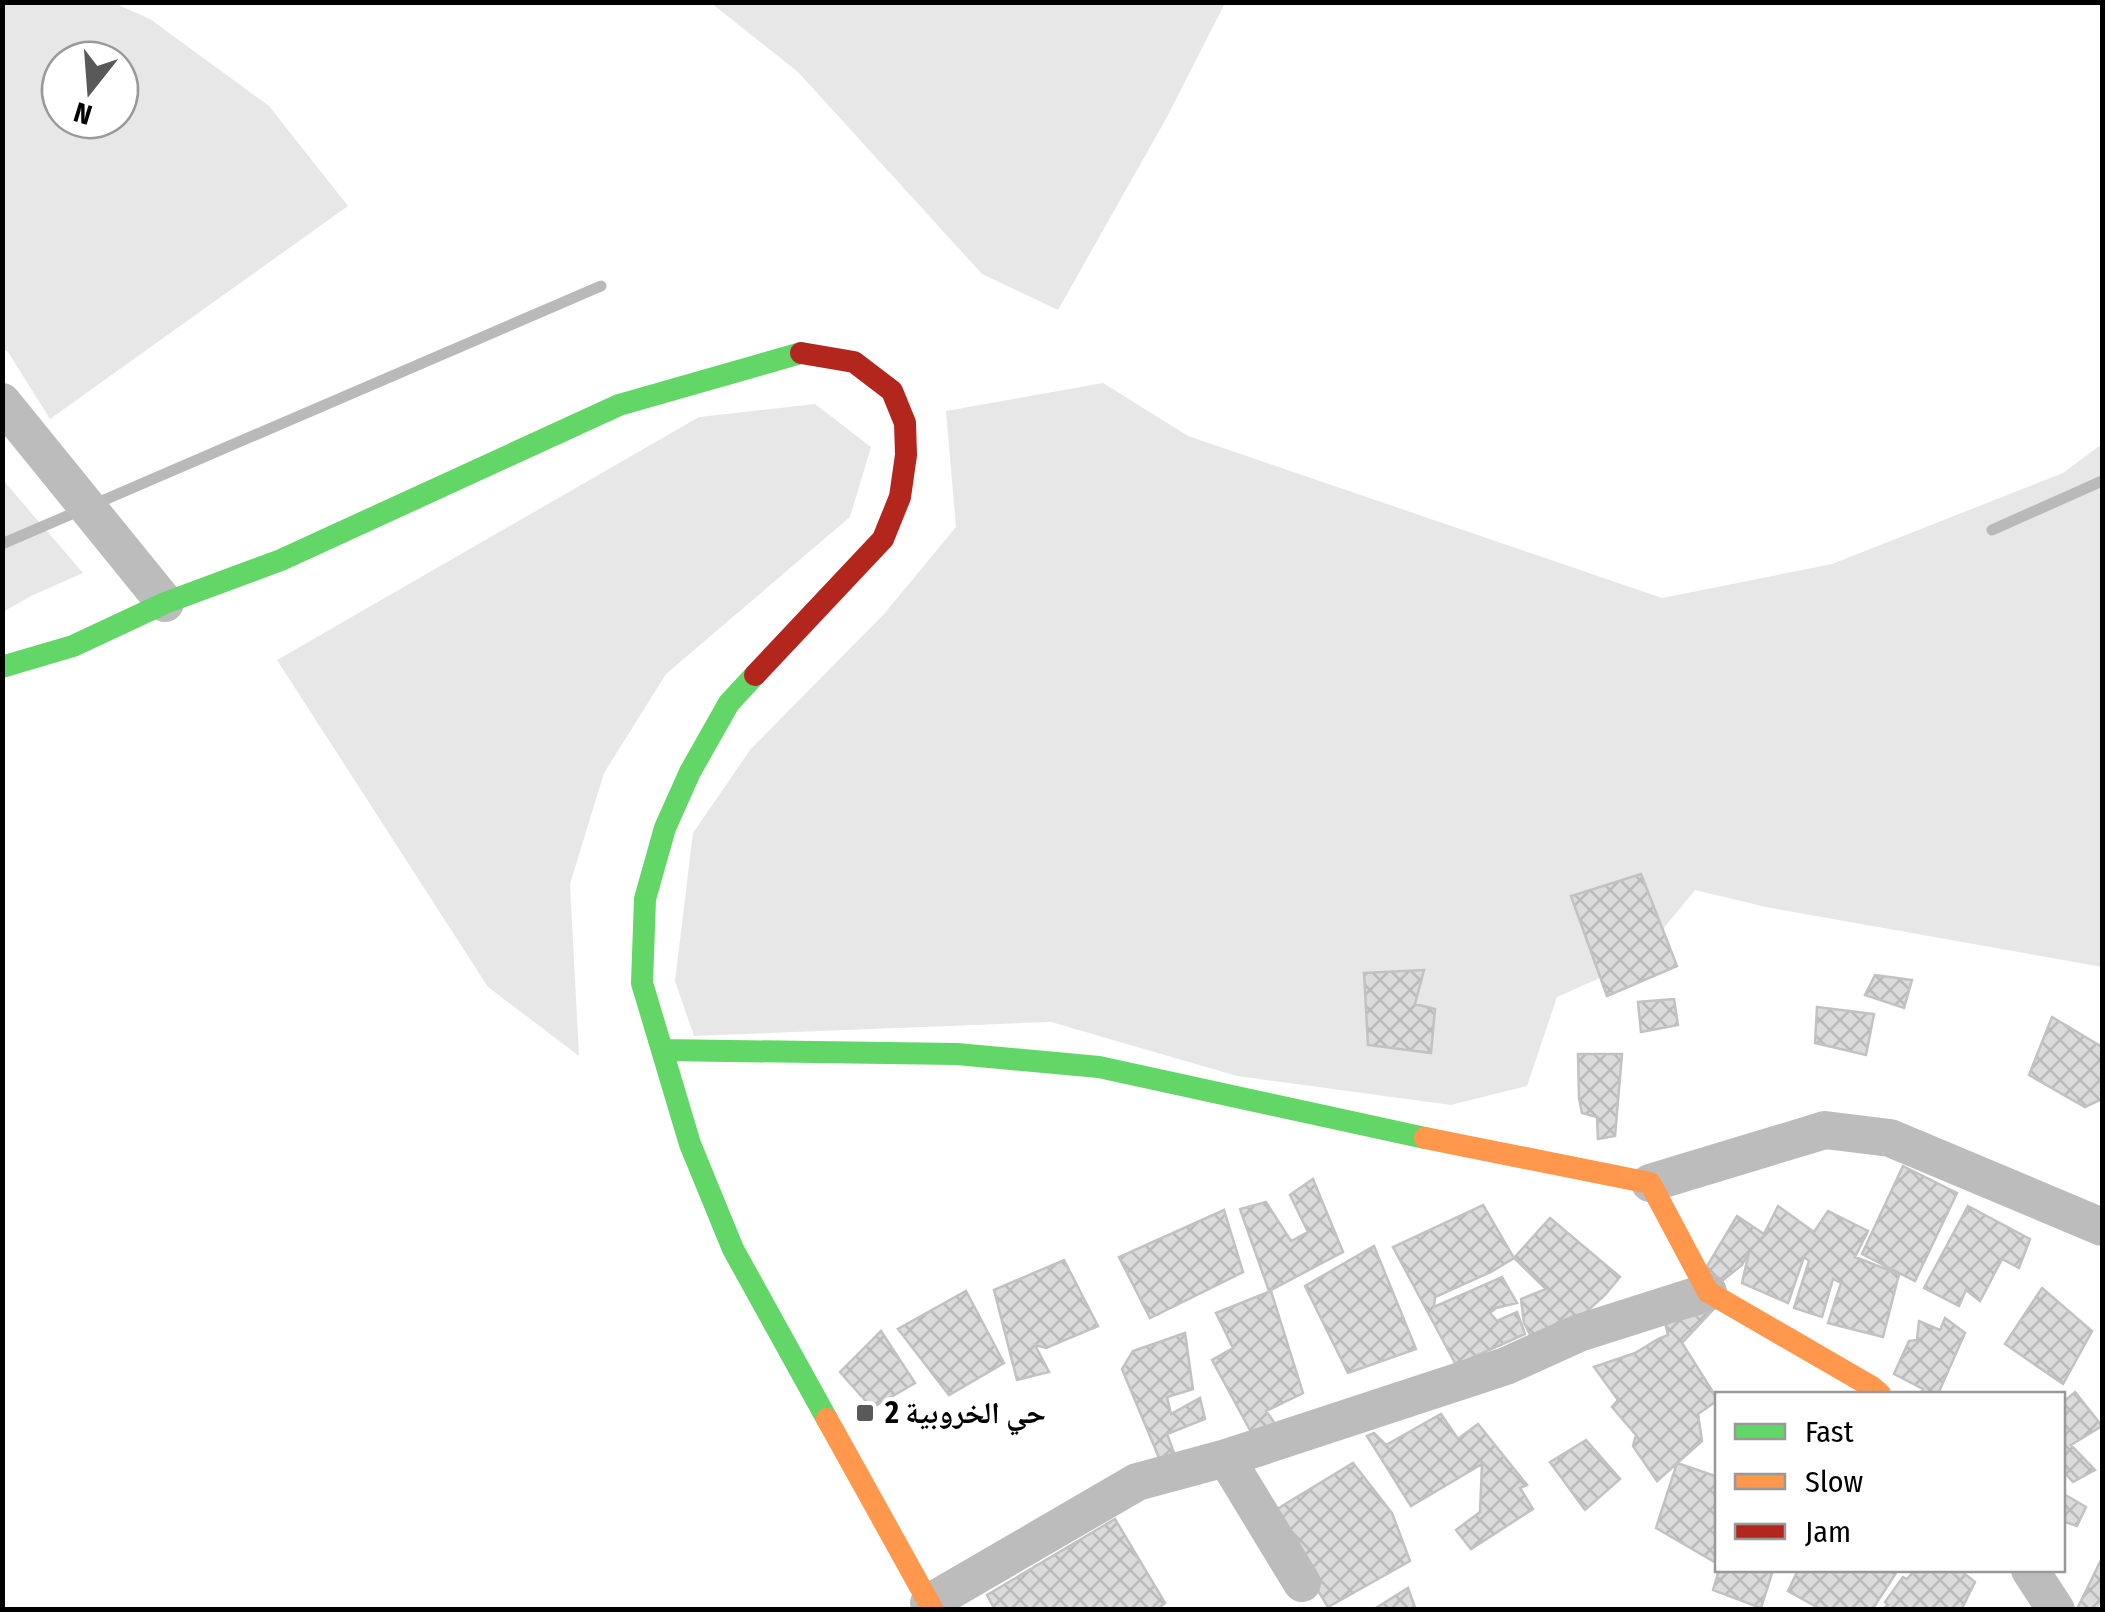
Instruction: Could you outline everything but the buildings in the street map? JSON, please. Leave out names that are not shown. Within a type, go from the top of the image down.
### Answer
[{"type":"street","points":[[2,666],[73,646],[166,603],[282,560],[619,405],[798,352],[854,362],[892,391],[905,422],[906,456],[900,497],[882,539],[729,702],[690,772],[665,828],[646,898],[642,983],[690,1144],[734,1248],[931,1606],[1137,1482],[1226,1458],[1506,1366],[1579,1333],[1708,1292]]},
{"type":"street","points":[[2,402],[166,603]]},
{"type":"street","points":[[662,1050],[957,1054],[1099,1067],[1650,1183],[1825,1130],[1890,1138],[2102,1227]]},
{"type":"street","points":[[1650,1183],[1708,1292],[1878,1392]]},
{"type":"street","points":[[1226,1458],[1302,1583]]},
{"type":"street","points":[[2031,1572],[2056,1610]]},
{"type":"shaded area","points":[[3,2],[114,3],[150,19],[269,106],[348,206],[50,419],[3,348]]},
{"type":"shaded area","points":[[711,3],[1225,3],[1167,117],[1058,310],[982,274],[798,72]]},
{"type":"shaded area","points":[[1103,383],[1188,436],[1662,598],[1832,564],[2063,473],[2102,444],[2102,967],[1766,907],[1695,890],[1636,962],[1557,997],[1527,1086],[1451,1105],[1237,1076],[1051,1022],[694,1036],[675,981],[693,833],[750,750],[884,614],[956,527],[946,411]]},
{"type":"shaded area","points":[[815,404],[871,447],[850,517],[666,674],[604,773],[570,884],[579,1056],[488,987],[277,660],[699,417]]},
{"type":"shaded area","points":[[3,480],[83,573],[3,612]]},
{"type":"waterway","points":[[2,544],[601,286]]},
{"type":"waterway","points":[[1992,530],[2102,481]]},
{"type":"traffic: fast","points":[[2,667],[73,646],[165,603],[281,560],[619,405],[801,353]]},
{"type":"traffic: fast","points":[[755,675],[729,703],[690,772],[665,828],[645,899],[642,983],[690,1144],[733,1249],[827,1419]]},
{"type":"traffic: fast","points":[[662,1050],[957,1054],[1099,1067],[1425,1138]]},
{"type":"traffic: slow","points":[[1425,1138],[1650,1183],[1708,1292],[1878,1392]]},
{"type":"traffic: slow","points":[[827,1419],[933,1610]]},
{"type":"traffic: jam","points":[[755,675],[883,539],[900,497],[906,455],[905,423],[892,391],[854,362],[801,353]]},
{"type":"place","name":"حي الخروبية 2","points":[[865,1413]]}]
